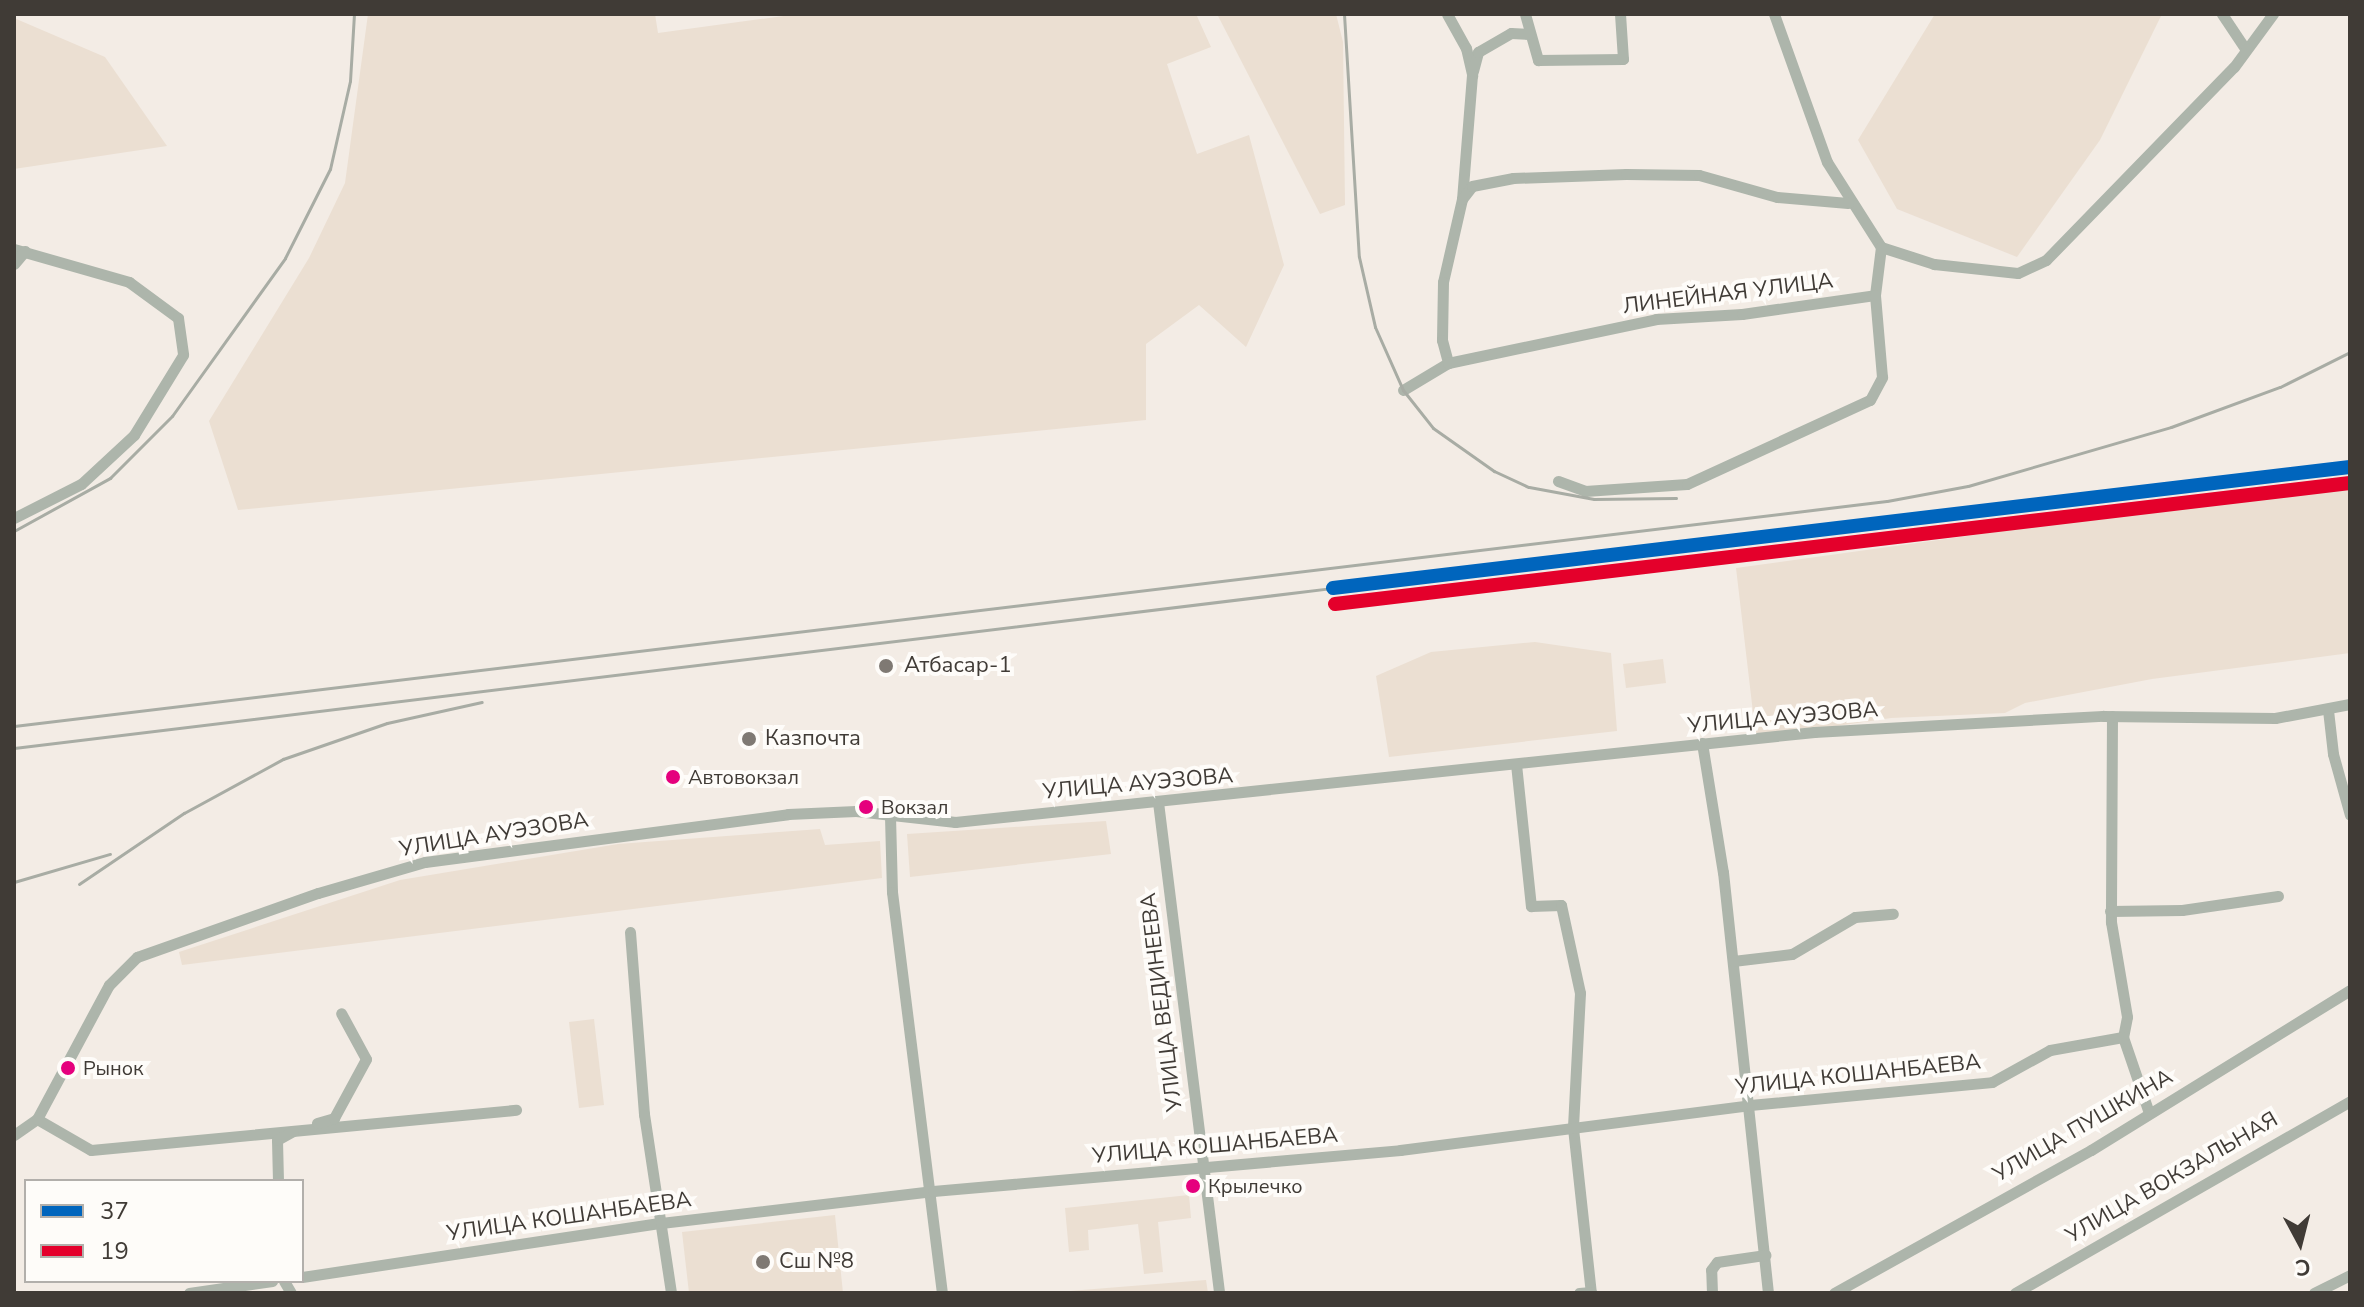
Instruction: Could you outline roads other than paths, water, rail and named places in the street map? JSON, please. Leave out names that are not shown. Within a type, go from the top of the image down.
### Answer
[{"type":"street","points":[[1447,14],[1466,48],[1472,75]]},
{"type":"street","points":[[1525,14],[1538,60],[1623,59],[1620,14]]},
{"type":"street","points":[[1774,14],[1827,162],[1848,203],[1881,247],[1934,264],[2018,273],[2046,260],[2246,50],[2273,14]]},
{"type":"street","points":[[2222,14],[2246,50]]},
{"type":"street","points":[[1448,363],[1442,340],[1443,282],[1462,199],[1472,75],[1478,52],[1511,33],[1529,34]]},
{"type":"street","points":[[1462,199],[1472,186],[1513,178],[1626,174],[1699,175],[1777,197],[1848,203]]},
{"type":"street","points":[[1558,481],[1585,491],[1687,484],[1870,400],[1882,377],[1875,295],[1881,247]]},
{"type":"street","points":[[14,264],[20,250],[129,282],[178,318],[183,355],[134,435],[81,484],[14,518]]},
{"type":"street","name":"ЛИНЕЙНАЯ УЛИЦА","points":[[1403,390],[1448,363],[1656,319],[1742,314],[1875,295]]},
{"type":"street","name":"УЛИЦА АУЭЗОВА","points":[[37,1119],[109,985],[137,957],[205,931],[425,862],[788,814],[890,816],[955,822],[1702,743],[2112,716],[2275,718],[2350,704]]},
{"type":"street","points":[[2328,710],[2333,754],[2350,815]]},
{"type":"street","points":[[2112,716],[2110,911],[2127,1017],[2123,1037],[2149,1113]]},
{"type":"street","points":[[1702,743],[1733,961],[1768,1293]]},
{"type":"street","points":[[1516,764],[1531,906],[1561,905],[1580,993],[1573,1128],[1587,1293]]},
{"type":"street","name":"УЛИЦА ВЕДИНЕЕВА","points":[[1158,802],[1219,1293]]},
{"type":"street","points":[[890,816],[892,892],[933,1191],[942,1293]]},
{"type":"street","points":[[2110,911],[2182,910],[2278,896]]},
{"type":"street","points":[[1733,961],[1792,954],[1855,917],[1893,914]]},
{"type":"street","points":[[630,932],[644,1114],[671,1293]]},
{"type":"street","name":"УЛИЦА ПУШКИНА","points":[[1834,1293],[2149,1113],[2350,990]]},
{"type":"street","points":[[278,1179],[277,1140],[298,1128],[334,1118],[366,1059],[341,1013]]},
{"type":"street","name":"УЛИЦА КОШАНБАЕВА","points":[[304,1277],[661,1223],[933,1191],[1414,1149],[1750,1105],[1992,1082],[2050,1050],[2123,1037]]},
{"type":"street","name":"УЛИЦА ВОКЗАЛЬНАЯ","points":[[2015,1293],[2350,1101]]},
{"type":"street","points":[[14,1135],[37,1119],[91,1150],[298,1128],[516,1110]]},
{"type":"street","points":[[1712,1293],[1711,1270],[1717,1262],[1765,1255]]},
{"type":"street","points":[[2314,1293],[2350,1275]]},
{"type":"street","points":[[189,1293],[258,1283]]},
{"type":"railway","points":[[14,531],[110,478],[172,416],[285,258],[330,169],[350,81],[354,14]]},
{"type":"railway","points":[[1344,14],[1359,257],[1375,327],[1403,390],[1433,428],[1494,471],[1529,487],[1594,499],[1676,498]]},
{"type":"railway","points":[[14,726],[1887,501],[1968,486],[2171,427],[2280,387],[2350,352]]},
{"type":"railway","points":[[14,748],[1333,588]]},
{"type":"railway","points":[[79,884],[184,813],[283,759],[387,723],[482,702]]},
{"type":"railway","points":[[14,882],[110,854]]},
{"type":"place","name":"Атбасар-1","points":[[886,666]]},
{"type":"place","name":"Казпочта","points":[[749,739]]},
{"type":"place","name":"Автовокзал","points":[[673,777]]},
{"type":"place","name":"Вокзал","points":[[866,807]]},
{"type":"place","name":"Рынок","points":[[68,1068]]},
{"type":"place","name":"Крылечко","points":[[1193,1186]]},
{"type":"place","name":"Сш №8","points":[[763,1262]]}]
